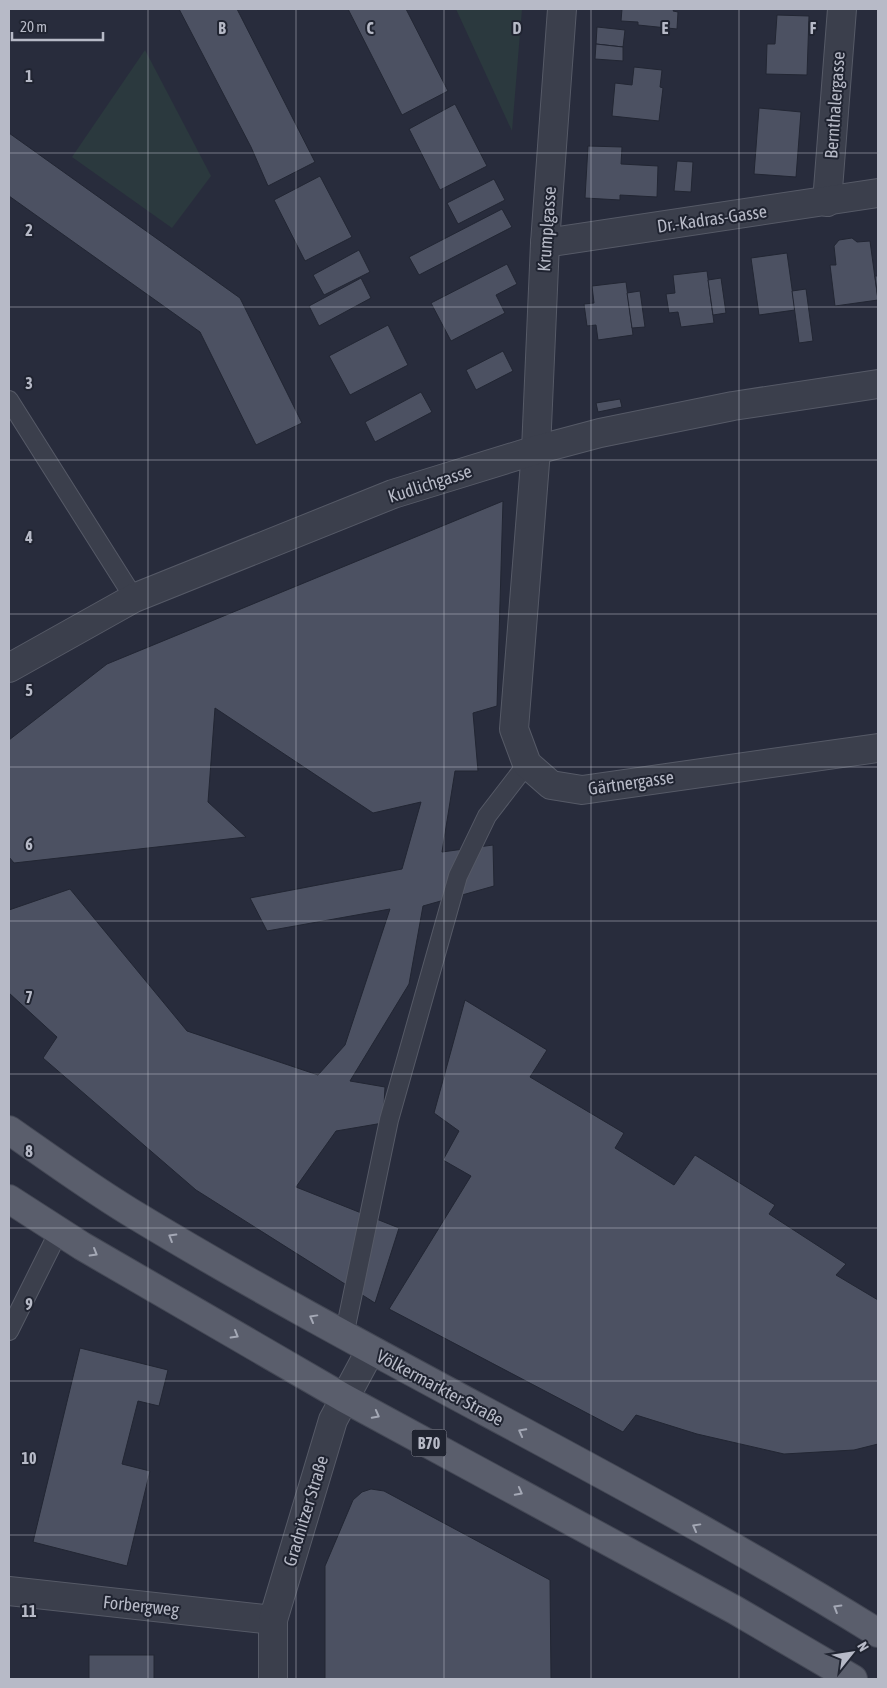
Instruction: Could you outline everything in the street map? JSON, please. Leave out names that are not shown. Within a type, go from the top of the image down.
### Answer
[{"type":"main road","name":"Völkermarkter Straße","points":[[9,1130],[128,1211],[370,1351],[648,1500],[791,1580],[878,1633]]},
{"type":"main road","name":"B70","points":[[9,1199],[59,1231],[344,1398],[735,1610],[853,1679]]},
{"type":"street","name":"Krumplgasse","points":[[536,450],[545,243],[562,9]]},
{"type":"street","name":"Bernthalergasse","points":[[828,202],[842,9]]},
{"type":"street","name":"Dr.-Kadras-Gasse","points":[[545,243],[878,193]]},
{"type":"street","name":"Kudlichgasse","points":[[9,668],[134,598],[392,494],[536,450],[600,433],[733,406],[878,384]]},
{"type":"street","name":"Gärtnergasse","points":[[536,450],[514,729],[527,764],[551,785],[582,790],[878,748]]},
{"type":"street","name":"Gradnitzer Straße","points":[[274,1679],[273,1620],[333,1420],[370,1351]]},
{"type":"street","name":"Forbergweg","points":[[9,1591],[273,1620]]},
{"type":"lane","points":[[9,400],[134,598]]},
{"type":"lane","points":[[344,1336],[389,1120],[458,876],[486,816],[527,764]]},
{"type":"lane","points":[[9,1331],[59,1231]]},
{"type":"shaded area","points":[[456,9],[522,9],[512,131]]},
{"type":"shaded area","points":[[145,50],[211,176],[172,228],[72,157]]},
{"type":"building","points":[[179,9],[237,9],[315,162],[268,186],[251,147]]},
{"type":"building","points":[[348,9],[406,9],[448,91],[402,115]]},
{"type":"building","points":[[622,9],[674,9],[673,11],[678,12],[677,29],[638,25],[638,22],[621,21]]},
{"type":"building","points":[[777,15],[809,16],[807,75],[766,74],[767,44],[775,44]]},
{"type":"building","points":[[597,27],[625,30],[623,47],[596,44]]},
{"type":"building","points":[[596,44],[623,47],[623,61],[595,59]]},
{"type":"building","points":[[634,67],[662,70],[660,87],[663,88],[659,121],[612,116],[615,83],[632,85]]},
{"type":"building","points":[[455,104],[487,166],[440,190],[409,129]]},
{"type":"building","points":[[759,108],[801,112],[796,177],[754,174]]},
{"type":"building","points":[[9,133],[240,298],[302,423],[256,445],[200,332],[9,196]]},
{"type":"building","points":[[588,146],[622,147],[621,164],[658,166],[657,197],[620,195],[620,200],[585,198]]},
{"type":"building","points":[[677,161],[693,162],[691,192],[674,191]]},
{"type":"building","points":[[320,176],[352,237],[305,261],[274,200]]},
{"type":"building","points":[[494,179],[505,200],[458,224],[447,203]]},
{"type":"building","points":[[502,209],[512,227],[419,275],[409,257]]},
{"type":"building","points":[[852,238],[857,242],[870,241],[878,300],[835,306],[830,265],[836,265],[834,246],[839,240]]},
{"type":"building","points":[[359,250],[370,272],[324,295],[313,275]]},
{"type":"building","points":[[787,253],[795,310],[759,315],[751,258]]},
{"type":"building","points":[[507,264],[517,284],[496,295],[505,313],[451,341],[431,303]]},
{"type":"building","points":[[707,271],[714,323],[681,327],[678,312],[669,313],[666,294],[675,293],[673,275]]},
{"type":"building","points":[[875,276],[878,276],[878,299]]},
{"type":"building","points":[[361,278],[371,298],[319,326],[309,306]]},
{"type":"building","points":[[721,278],[726,313],[713,315],[708,280]]},
{"type":"building","points":[[626,282],[633,335],[598,340],[596,325],[587,326],[584,304],[594,303],[592,286]]},
{"type":"building","points":[[806,289],[813,341],[799,343],[792,291]]},
{"type":"building","points":[[640,291],[645,327],[632,328],[627,293]]},
{"type":"building","points":[[388,325],[408,365],[350,395],[329,356]]},
{"type":"building","points":[[503,351],[513,371],[476,390],[466,370]]},
{"type":"building","points":[[421,392],[432,412],[375,442],[365,422]]},
{"type":"building","points":[[620,399],[622,407],[598,412],[596,403]]},
{"type":"building","points":[[503,501],[497,706],[473,713],[478,771],[455,771],[442,852],[493,845],[494,886],[423,906],[409,984],[350,1081],[385,1087],[383,1123],[336,1131],[296,1187],[399,1228],[375,1303],[196,1190],[43,1058],[57,1037],[9,993],[9,910],[70,889],[187,1031],[318,1075],[345,1045],[390,909],[267,931],[250,898],[402,869],[421,802],[373,813],[215,708],[208,802],[246,837],[14,863],[9,857],[9,740],[107,664]]},
{"type":"building","points":[[465,1000],[547,1050],[530,1077],[624,1133],[615,1148],[674,1185],[695,1155],[775,1205],[769,1214],[846,1264],[836,1275],[878,1300],[878,1444],[854,1450],[784,1454],[697,1434],[636,1415],[623,1432],[389,1309],[471,1176],[443,1160],[459,1131],[434,1113]]},
{"type":"building","points":[[80,1348],[168,1370],[159,1406],[138,1401],[122,1464],[150,1471],[127,1566],[33,1542]]},
{"type":"building","points":[[371,1489],[384,1491],[550,1580],[551,1679],[325,1679],[325,1566],[353,1500],[362,1492]]},
{"type":"building","points":[[89,1655],[154,1655],[154,1679],[89,1679]]}]
